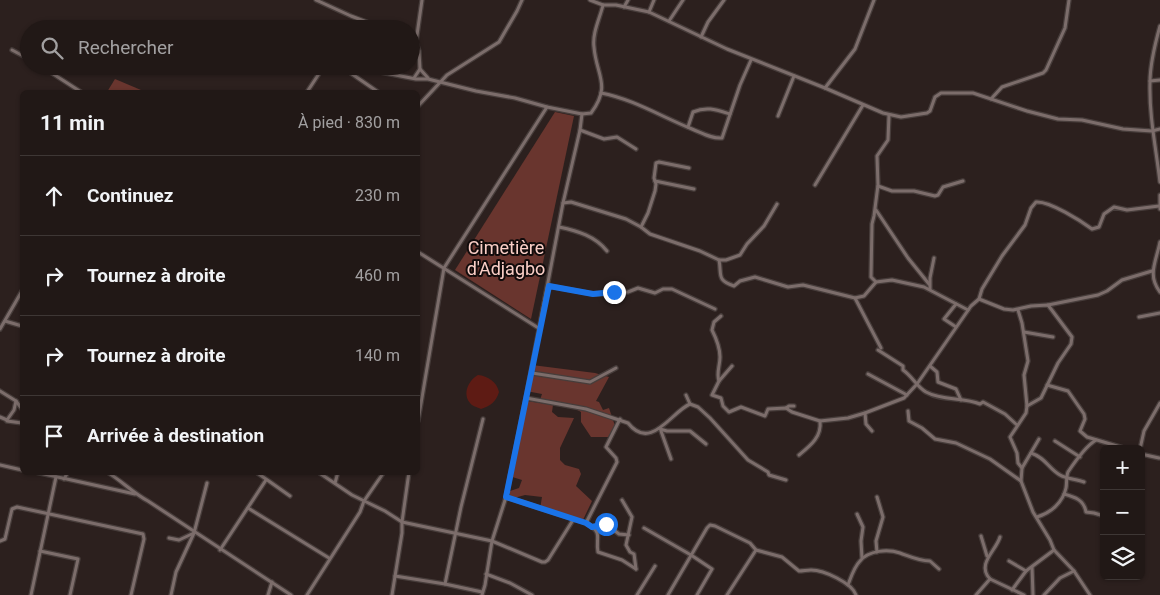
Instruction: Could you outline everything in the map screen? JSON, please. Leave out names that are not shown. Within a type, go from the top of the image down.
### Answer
[{"type":"street","points":[[316,0],[361,20]]},
{"type":"street","points":[[419,20],[422,0]]},
{"type":"street","points":[[590,0],[603,4],[608,2],[649,12],[752,60],[889,115],[901,117],[929,112],[936,97],[945,92],[974,93],[1026,112],[1054,119],[1082,120],[1107,126],[1152,131],[1160,129]]},
{"type":"street","points":[[624,7],[628,0]]},
{"type":"street","points":[[649,12],[654,0]]},
{"type":"street","points":[[669,21],[683,0]]},
{"type":"street","points":[[702,37],[708,22],[724,0]]},
{"type":"street","points":[[825,88],[855,49],[874,0]]},
{"type":"street","points":[[991,99],[1002,87],[1043,73],[1046,70],[1065,28],[1069,0]]},
{"type":"street","points":[[420,104],[447,75],[498,42],[517,11],[520,1]]},
{"type":"street","points":[[398,75],[428,78],[547,107],[582,114],[591,113],[601,93],[600,71],[593,45],[603,4]]},
{"type":"street","points":[[1160,26],[1154,48],[1150,81],[1152,131],[1160,182]]},
{"type":"street","points":[[12,50],[20,54]]},
{"type":"street","points":[[420,51],[420,69],[428,78]]},
{"type":"street","points":[[601,93],[617,96],[714,138],[722,138],[740,84],[752,60]]},
{"type":"street","points":[[55,75],[78,90]]},
{"type":"street","points":[[310,90],[319,75]]},
{"type":"street","points":[[353,75],[375,90]]},
{"type":"street","points":[[778,116],[794,76]]},
{"type":"street","points":[[1150,81],[1160,80]]},
{"type":"street","points":[[815,186],[863,105]]},
{"type":"street","points":[[420,408],[444,268],[547,107]]},
{"type":"street","points":[[688,127],[693,112],[702,108],[730,114]]},
{"type":"street","points":[[394,576],[445,584],[482,594],[492,541],[506,497],[532,373],[582,114]]},
{"type":"street","points":[[869,289],[872,224],[878,186],[877,156],[888,140],[889,115]]},
{"type":"street","points":[[580,130],[604,139],[617,137],[636,149]]},
{"type":"street","points":[[641,226],[652,202],[657,162],[689,168]]},
{"type":"street","points":[[655,181],[694,189]]},
{"type":"street","points":[[878,186],[892,190],[914,191],[935,196],[938,195],[943,187],[964,181]]},
{"type":"street","points":[[786,408],[792,412],[820,421],[840,419],[865,413],[904,398],[917,384],[968,310],[978,299],[1002,256],[1025,225],[1031,208],[1036,202],[1040,201],[1053,206],[1078,219],[1092,229],[1099,227],[1104,214],[1114,207],[1127,210],[1160,207],[1160,195]]},
{"type":"street","points":[[564,203],[571,202],[626,219],[641,226],[650,234],[700,251],[719,260],[732,259],[740,255],[747,244],[764,226],[777,204]]},
{"type":"street","points":[[875,210],[908,258],[929,284]]},
{"type":"street","points":[[559,227],[576,231],[597,240],[606,251]]},
{"type":"street","points":[[1160,242],[1160,248],[1152,271],[1155,285],[1160,292]]},
{"type":"street","points":[[420,253],[540,329]]},
{"type":"street","points":[[930,289],[929,284],[934,258]]},
{"type":"street","points":[[719,260],[720,278],[734,286],[740,281],[755,277],[788,287],[802,285],[855,298],[864,296],[876,282],[892,280],[930,289],[968,310]]},
{"type":"street","points":[[978,299],[1004,309],[1018,310],[1031,306],[1048,305],[1098,295],[1122,280],[1152,271]]},
{"type":"street","points":[[871,277],[876,282]]},
{"type":"street","points":[[549,286],[596,294],[628,292],[638,288],[654,293],[663,289],[672,289],[715,309]]},
{"type":"street","points":[[0,329],[20,295]]},
{"type":"street","points":[[855,298],[879,349],[903,366],[904,370],[925,392],[990,405],[1005,414],[1017,425]]},
{"type":"street","points":[[956,304],[944,319],[956,327]]},
{"type":"street","points":[[1027,406],[1041,398],[1072,340],[1048,305]]},
{"type":"street","points":[[1018,310],[1024,332],[1028,361],[1024,375],[1027,406],[1026,413],[1010,437],[1017,453],[1018,463],[1022,468]]},
{"type":"street","points":[[1139,316],[1160,313]]},
{"type":"street","points":[[719,381],[717,376],[720,356],[719,348],[712,330],[714,322],[721,316]]},
{"type":"street","points":[[5,321],[20,325]]},
{"type":"street","points":[[1024,332],[1053,337]]},
{"type":"street","points":[[732,366],[719,381],[712,395],[721,398],[723,406],[729,412],[741,407],[764,416],[768,409],[794,406]]},
{"type":"street","points":[[930,366],[937,372],[938,382],[956,389],[961,400]]},
{"type":"street","points":[[532,373],[590,382],[616,368]]},
{"type":"street","points":[[868,374],[906,395]]},
{"type":"street","points":[[1047,385],[1068,390],[1084,414],[1085,419],[1080,432],[1087,437],[1109,445]]},
{"type":"street","points":[[0,391],[16,401],[20,406]]},
{"type":"street","points":[[686,395],[690,404],[698,407],[710,418],[715,426],[721,429],[748,460],[768,472],[769,475],[786,480]]},
{"type":"street","points":[[526,398],[586,409],[620,419],[628,423],[632,428],[644,433],[660,430],[690,431],[706,444]]},
{"type":"street","points":[[7,420],[14,410],[16,401]]},
{"type":"street","points":[[1141,445],[1144,431],[1160,403]]},
{"type":"street","points":[[660,430],[690,404]]},
{"type":"street","points":[[908,411],[909,421],[922,428],[935,439],[956,443],[969,448],[990,459],[1021,481]]},
{"type":"street","points":[[865,413],[866,424],[872,431]]},
{"type":"street","points":[[0,417],[20,423]]},
{"type":"street","points":[[586,523],[616,462],[616,458],[606,447],[620,419]]},
{"type":"street","points":[[445,584],[483,420]]},
{"type":"street","points":[[799,455],[817,438],[821,428],[820,421]]},
{"type":"street","points":[[660,430],[671,459]]},
{"type":"street","points":[[1039,439],[1022,468],[1021,481],[1033,512],[1054,550],[1074,571],[1090,595]]},
{"type":"street","points":[[1037,518],[1053,508],[1064,494],[1068,473],[1096,440]]},
{"type":"street","points":[[1055,441],[1080,457]]},
{"type":"street","points":[[1031,453],[1041,456],[1061,476],[1084,482]]},
{"type":"street","points":[[1145,455],[1160,458]]},
{"type":"street","points":[[0,465],[20,470]]},
{"type":"street","points":[[48,475],[136,494]]},
{"type":"street","points":[[64,479],[66,475]]},
{"type":"street","points":[[113,475],[136,494],[290,595]]},
{"type":"street","points":[[260,475],[290,496]]},
{"type":"street","points":[[323,475],[402,522],[492,541],[545,562],[573,520]]},
{"type":"street","points":[[335,483],[337,475]]},
{"type":"street","points":[[307,595],[382,475]]},
{"type":"street","points":[[392,595],[409,475]]},
{"type":"street","points":[[31,595],[56,477]]},
{"type":"street","points":[[220,550],[266,480]]},
{"type":"street","points":[[171,595],[179,566],[195,532],[207,483]]},
{"type":"street","points":[[1064,494],[1074,497],[1083,503],[1086,512],[1100,515]]},
{"type":"street","points":[[506,497],[586,523],[598,534],[598,552],[622,560],[636,569],[634,554],[630,552],[626,545],[632,517],[622,500]]},
{"type":"street","points":[[877,497],[884,517],[876,541],[877,552]]},
{"type":"street","points":[[0,540],[4,539],[10,512],[14,507],[144,534],[131,595]]},
{"type":"street","points":[[248,508],[329,558]]},
{"type":"street","points":[[848,585],[862,558],[861,541],[863,527],[857,514]]},
{"type":"street","points":[[592,527],[606,524],[619,534],[628,535]]},
{"type":"street","points":[[668,595],[710,525],[750,544],[756,550],[782,557],[799,571],[813,570],[832,574],[854,589],[856,595]]},
{"type":"street","points":[[644,528],[712,569],[697,595]]},
{"type":"street","points":[[169,538],[179,540],[195,532]]},
{"type":"street","points":[[981,536],[987,557],[986,573],[990,580],[1024,595]]},
{"type":"street","points":[[987,557],[997,545],[1000,537]]},
{"type":"street","points":[[727,595],[756,550]]},
{"type":"street","points":[[862,558],[877,552],[890,550],[920,560],[930,561],[939,569]]},
{"type":"street","points":[[1012,590],[1026,571],[1054,550]]},
{"type":"street","points":[[40,551],[78,559],[70,595]]},
{"type":"street","points":[[1009,561],[1026,571]]},
{"type":"street","points":[[637,595],[655,566]]},
{"type":"street","points":[[1032,566],[1033,595]]},
{"type":"street","points":[[1045,595],[1060,578],[1074,571]]},
{"type":"street","points":[[486,574],[510,583],[532,595]]},
{"type":"street","points":[[976,595],[990,580]]},
{"type":"street","points":[[268,595],[272,582]]},
{"type":"green space","points":[[115,79],[141,90],[108,90]]},
{"type":"green space","name":"Cimetière d'Adjagbo","points":[[555,112],[574,116],[531,319],[455,270]]},
{"type":"green space","points":[[532,365],[595,373],[609,377],[596,401],[599,402],[603,410],[609,408],[615,426],[608,437],[591,437],[581,422],[581,412],[570,406],[540,400],[542,394],[526,391]]},
{"type":"green space","points":[[524,402],[553,405],[552,412],[558,417],[574,418],[560,448],[560,460],[565,465],[579,469],[581,474],[576,486],[592,501],[582,522],[540,509],[542,497],[525,495],[514,498],[510,497],[510,491],[519,488],[522,480],[509,476]]},
{"type":"shaded area","points":[[478,375],[492,380],[499,392],[492,403],[481,409],[471,404],[467,395],[469,383]]},
{"type":"route","points":[[606,524],[592,527],[586,523],[506,497],[549,286],[593,294],[614,292]]}]
